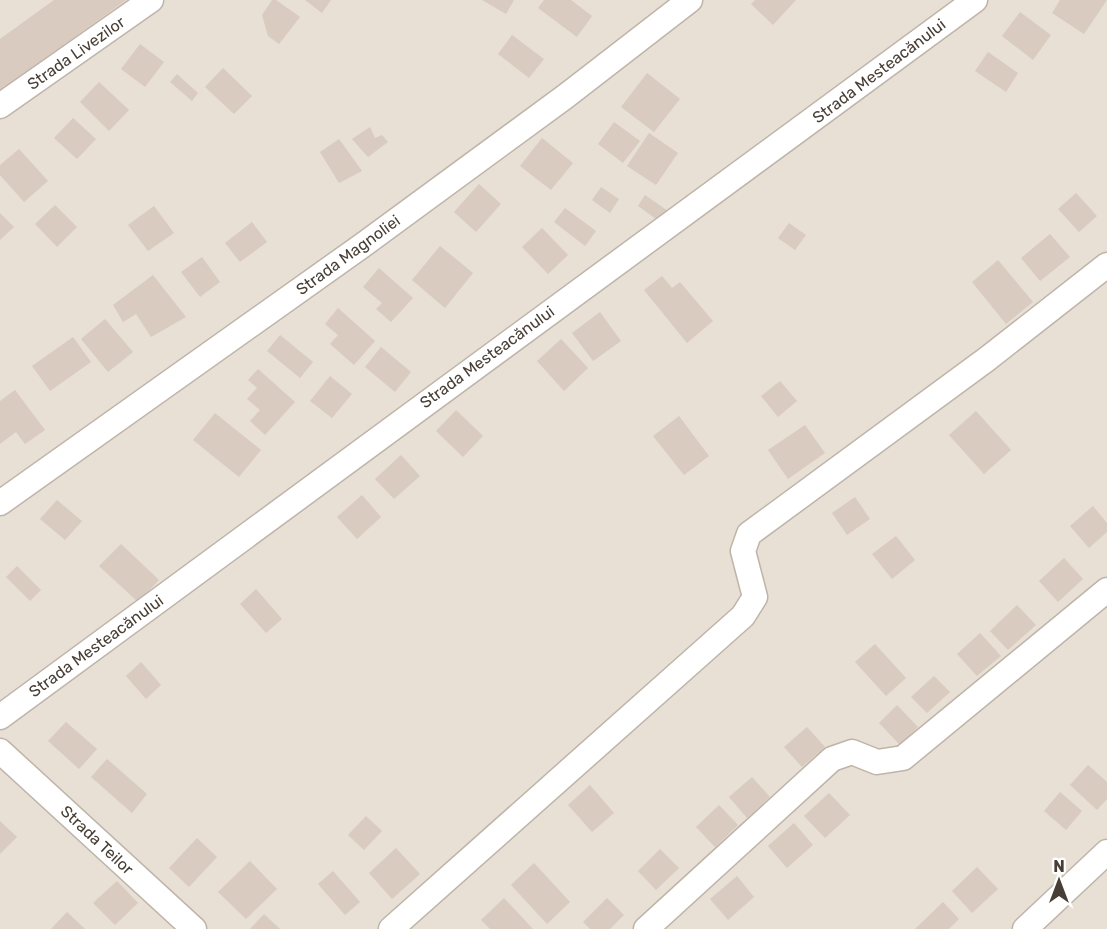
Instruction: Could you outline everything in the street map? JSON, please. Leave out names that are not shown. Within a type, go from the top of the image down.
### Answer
[{"type":"street","name":"Strada Livezilor","points":[[0,106],[151,0]]},
{"type":"street","name":"Strada Magnoliei","points":[[0,503],[363,244],[566,96],[690,0]]},
{"type":"street","name":"Strada Mesteacănului","points":[[0,717],[975,0]]},
{"type":"street","points":[[391,929],[743,616],[755,597],[743,551],[749,534],[987,359],[1107,265]]},
{"type":"street","points":[[646,929],[832,759],[852,752],[877,762],[903,758],[1107,590]]},
{"type":"street","name":"Strada Teilor","points":[[0,752],[194,929]]},
{"type":"street","points":[[1025,929],[1107,852]]},
{"type":"shaded area","points":[[0,0],[1107,0],[1107,929],[0,929]]},
{"type":"building","points":[[54,0],[126,0],[0,91],[0,39]]},
{"type":"building","points":[[272,0],[276,0],[300,17],[279,44],[268,36],[262,15]]},
{"type":"building","points":[[305,0],[331,0],[322,13]]},
{"type":"building","points":[[482,0],[514,0],[506,14]]},
{"type":"building","points":[[544,0],[571,0],[592,16],[577,37],[538,8]]},
{"type":"building","points":[[755,0],[796,0],[773,25],[751,4]]},
{"type":"building","points":[[1060,0],[1107,0],[1084,34],[1052,13]]},
{"type":"building","points":[[1020,12],[1051,35],[1033,60],[1002,36]]},
{"type":"building","points":[[512,35],[544,59],[529,78],[498,54]]},
{"type":"building","points":[[140,44],[164,62],[145,87],[121,69]]},
{"type":"building","points":[[988,52],[1018,73],[1006,92],[975,71]]},
{"type":"building","points":[[223,68],[252,96],[234,114],[205,87]]},
{"type":"building","points":[[647,73],[680,99],[654,132],[621,107]]},
{"type":"building","points":[[177,74],[198,93],[192,101],[170,82]]},
{"type":"building","points":[[99,82],[129,110],[109,131],[80,102]]},
{"type":"building","points":[[73,118],[96,139],[77,159],[54,138]]},
{"type":"building","points":[[614,122],[640,141],[623,163],[598,144]]},
{"type":"building","points":[[370,127],[375,138],[382,135],[388,142],[368,157],[352,139]]},
{"type":"building","points":[[649,133],[678,153],[656,185],[627,166]]},
{"type":"building","points":[[542,138],[573,163],[551,190],[520,166]]},
{"type":"building","points":[[339,139],[362,171],[339,183],[320,152]]},
{"type":"building","points":[[19,149],[48,181],[24,202],[0,175],[0,165]]},
{"type":"building","points":[[479,184],[501,204],[476,232],[454,212]]},
{"type":"building","points":[[601,187],[619,199],[610,213],[592,200]]},
{"type":"building","points":[[1076,193],[1097,216],[1079,232],[1058,209]]},
{"type":"building","points":[[645,195],[671,213],[663,224],[638,206]]},
{"type":"building","points":[[55,205],[77,227],[57,247],[35,224]]},
{"type":"building","points":[[154,206],[174,233],[148,251],[128,225]]},
{"type":"building","points":[[565,208],[596,231],[585,246],[554,222]]},
{"type":"building","points":[[0,213],[14,227],[0,240]]},
{"type":"building","points":[[252,222],[267,242],[240,262],[225,243]]},
{"type":"building","points":[[789,223],[806,235],[795,250],[778,238]]},
{"type":"building","points":[[542,228],[568,255],[548,274],[522,247]]},
{"type":"building","points":[[1050,234],[1070,257],[1040,281],[1021,258]]},
{"type":"building","points":[[440,246],[473,273],[445,308],[412,280]]},
{"type":"building","points":[[202,257],[220,282],[200,297],[181,272]]},
{"type":"building","points":[[998,260],[1033,302],[1006,324],[972,282]]},
{"type":"building","points":[[379,268],[413,298],[391,322],[376,309],[382,303],[363,287]]},
{"type":"building","points":[[153,275],[186,317],[151,337],[136,314],[123,322],[113,305]]},
{"type":"building","points":[[662,276],[672,288],[680,282],[713,321],[687,343],[644,290]]},
{"type":"building","points":[[338,308],[375,341],[354,365],[330,344],[338,335],[325,324]]},
{"type":"building","points":[[600,312],[621,341],[593,361],[572,333]]},
{"type":"building","points":[[105,319],[133,352],[108,372],[81,339]]},
{"type":"building","points":[[280,335],[313,362],[300,378],[267,351]]},
{"type":"building","points":[[73,337],[91,362],[50,391],[32,366]]},
{"type":"building","points":[[561,339],[588,368],[564,391],[537,361]]},
{"type":"building","points":[[381,347],[411,372],[395,392],[365,367]]},
{"type":"building","points":[[258,369],[295,402],[265,435],[250,421],[260,410],[247,399],[257,388],[248,380]]},
{"type":"building","points":[[330,376],[352,394],[332,418],[310,401]]},
{"type":"building","points":[[780,381],[797,401],[778,417],[761,396]]},
{"type":"building","points":[[15,390],[45,430],[25,444],[16,432],[0,444],[0,401]]},
{"type":"building","points":[[456,410],[483,436],[463,457],[436,431]]},
{"type":"building","points":[[976,411],[1011,450],[984,474],[949,435]]},
{"type":"building","points":[[215,413],[261,450],[239,477],[193,440]]},
{"type":"building","points":[[679,416],[709,456],[684,475],[653,436]]},
{"type":"building","points":[[805,425],[825,453],[788,479],[768,450]]},
{"type":"building","points":[[401,455],[420,476],[394,499],[375,479]]},
{"type":"building","points":[[362,495],[381,517],[357,539],[337,517]]},
{"type":"building","points":[[855,497],[870,519],[847,535],[832,513]]},
{"type":"building","points":[[57,500],[82,521],[65,540],[40,519]]},
{"type":"building","points":[[1093,506],[1107,523],[1107,532],[1089,548],[1070,526]]},
{"type":"building","points":[[896,536],[915,560],[892,579],[872,554]]},
{"type":"building","points":[[121,544],[159,580],[138,602],[99,566]]},
{"type":"building","points":[[1064,558],[1083,579],[1058,602],[1039,581]]},
{"type":"building","points":[[17,566],[41,590],[30,601],[6,577]]},
{"type":"building","points":[[256,589],[282,619],[266,633],[240,604]]},
{"type":"building","points":[[1017,605],[1036,625],[1008,650],[990,631]]},
{"type":"building","points":[[980,633],[1001,656],[977,676],[957,654]]},
{"type":"building","points":[[875,644],[906,678],[886,696],[855,662]]},
{"type":"building","points":[[141,662],[161,685],[146,699],[126,676]]},
{"type":"building","points":[[934,676],[950,692],[927,713],[911,697]]},
{"type":"building","points":[[897,705],[918,727],[900,745],[879,723]]},
{"type":"building","points":[[66,722],[97,749],[79,769],[48,741]]},
{"type":"building","points":[[807,727],[825,747],[802,767],[784,747]]},
{"type":"building","points":[[107,759],[147,794],[132,813],[91,777]]},
{"type":"building","points":[[1088,765],[1107,782],[1107,799],[1097,810],[1070,785]]},
{"type":"building","points":[[752,777],[770,797],[747,818],[729,797]]},
{"type":"building","points":[[590,785],[614,813],[592,832],[568,805]]},
{"type":"building","points":[[1060,792],[1082,811],[1066,830],[1044,811]]},
{"type":"building","points":[[829,793],[850,815],[825,838],[804,816]]},
{"type":"building","points":[[719,805],[738,825],[715,847],[696,827]]},
{"type":"building","points":[[366,816],[382,831],[364,850],[348,835]]},
{"type":"building","points":[[0,821],[17,837],[0,854]]},
{"type":"building","points":[[794,823],[813,845],[787,868],[768,846]]},
{"type":"building","points":[[197,838],[217,857],[189,887],[169,868]]},
{"type":"building","points":[[396,848],[420,874],[392,899],[369,873]]},
{"type":"building","points":[[660,849],[679,868],[656,890],[638,871]]},
{"type":"building","points":[[250,861],[277,889],[246,919],[218,892]]},
{"type":"building","points":[[534,863],[570,902],[547,924],[511,885]]},
{"type":"building","points":[[977,867],[998,889],[972,913],[952,891]]},
{"type":"building","points":[[333,871],[360,902],[345,915],[318,884]]},
{"type":"building","points":[[737,876],[754,897],[728,920],[710,899]]},
{"type":"building","points":[[117,881],[138,903],[115,925],[93,903]]},
{"type":"building","points":[[504,898],[533,929],[490,929],[481,920]]},
{"type":"building","points":[[607,898],[624,915],[610,929],[590,929],[583,922]]},
{"type":"building","points":[[943,902],[959,919],[949,929],[915,929]]},
{"type":"building","points":[[67,912],[85,929],[51,929]]},
{"type":"building","points":[[264,914],[280,929],[250,929]]}]
